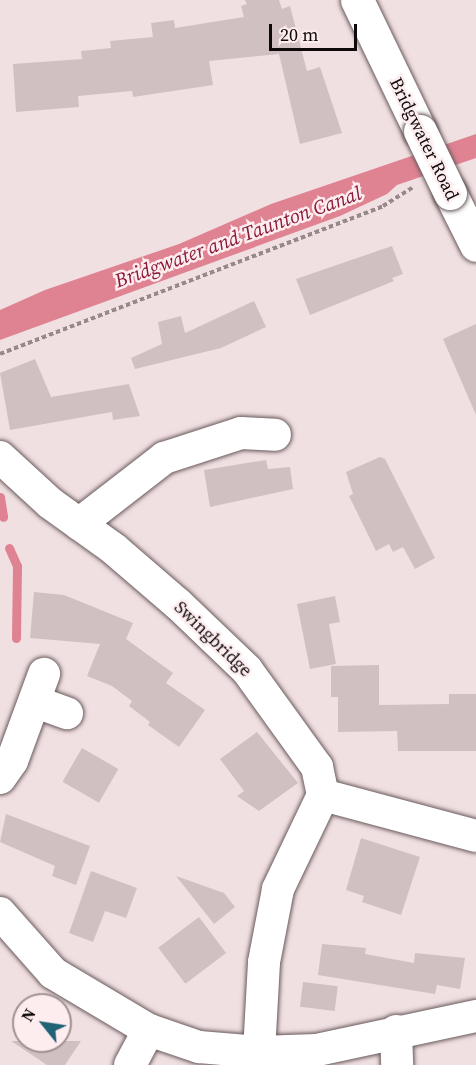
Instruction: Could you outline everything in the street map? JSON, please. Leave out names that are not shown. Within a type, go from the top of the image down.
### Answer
[{"type":"main road","name":"Bridgwater Road","points":[[357,0],[420,131],[435,189],[476,245]]},
{"type":"street","points":[[79,524],[164,458],[241,433],[275,435]]},
{"type":"street","name":"Swingbridge","points":[[0,457],[178,604],[248,670],[317,767],[324,795]]},
{"type":"street","points":[[0,778],[12,761],[40,688],[67,713]]},
{"type":"street","points":[[259,1052],[264,962],[278,889],[324,795],[476,836]]},
{"type":"street","points":[[0,913],[53,973],[148,1030],[199,1047],[259,1052],[317,1050],[396,1031],[476,1016]]},
{"type":"street","points":[[130,1065],[148,1030]]},
{"type":"street","points":[[396,1031],[398,1065]]},
{"type":"path","points":[[0,354],[383,206],[435,189]]},
{"type":"water","name":"Bridgwater and Taunton Canal","points":[[476,134],[476,158],[397,185],[387,194],[340,216],[0,340],[0,310],[45,290],[179,244],[271,204]]},
{"type":"building","points":[[245,0],[279,0],[282,9],[290,6],[307,71],[320,67],[342,133],[300,144],[279,54],[209,61],[213,85],[133,97],[132,91],[78,96],[79,107],[16,112],[13,64],[82,59],[81,51],[111,48],[110,41],[153,37],[151,23],[174,20],[175,28],[244,17],[241,6],[247,4]]},
{"type":"building","points":[[392,246],[403,274],[392,278],[394,281],[310,315],[296,279]]},
{"type":"building","points":[[254,301],[266,327],[221,348],[135,369],[131,358],[162,344],[158,322],[181,316],[185,333]]},
{"type":"building","points":[[476,324],[476,415],[443,339]]},
{"type":"building","points":[[35,359],[51,397],[129,384],[140,416],[113,420],[112,412],[10,430],[0,373]]},
{"type":"building","points":[[380,457],[385,459],[435,558],[415,569],[403,547],[393,552],[389,544],[376,551],[349,496],[353,494],[346,472]]},
{"type":"building","points":[[266,460],[268,469],[290,467],[293,489],[210,507],[204,470]]},
{"type":"building","points":[[34,592],[64,595],[133,623],[126,639],[173,673],[166,683],[205,710],[179,747],[148,725],[150,722],[129,706],[132,701],[112,686],[87,676],[100,644],[30,638]]},
{"type":"building","points":[[335,596],[340,622],[329,624],[336,664],[310,669],[297,604]]},
{"type":"building","points":[[379,665],[379,705],[449,704],[449,694],[476,694],[476,751],[398,751],[397,731],[338,732],[338,697],[331,697],[331,666]]},
{"type":"building","points":[[257,732],[298,783],[259,811],[237,796],[244,791],[220,759]]},
{"type":"building","points":[[82,748],[118,769],[99,803],[62,782]]},
{"type":"building","points":[[6,814],[90,846],[76,885],[52,876],[55,866],[0,842]]},
{"type":"building","points":[[361,838],[420,857],[401,915],[362,902],[364,896],[346,890]]},
{"type":"building","points":[[91,871],[137,888],[126,918],[105,911],[93,942],[69,933]]},
{"type":"building","points":[[176,876],[224,893],[235,907],[214,924]]},
{"type":"building","points":[[199,917],[226,953],[185,984],[158,948]]},
{"type":"building","points":[[322,944],[366,948],[365,954],[414,963],[415,953],[465,958],[460,989],[437,985],[435,994],[318,975]]},
{"type":"building","points":[[303,982],[338,986],[335,1011],[300,1007]]},
{"type":"building","points":[[72,1041],[81,1041],[65,1065],[47,1065],[29,1053],[72,1053]]},
{"type":"waterway","points":[[0,497],[3,517]]},
{"type":"waterway","points":[[9,548],[17,566],[16,638]]}]
